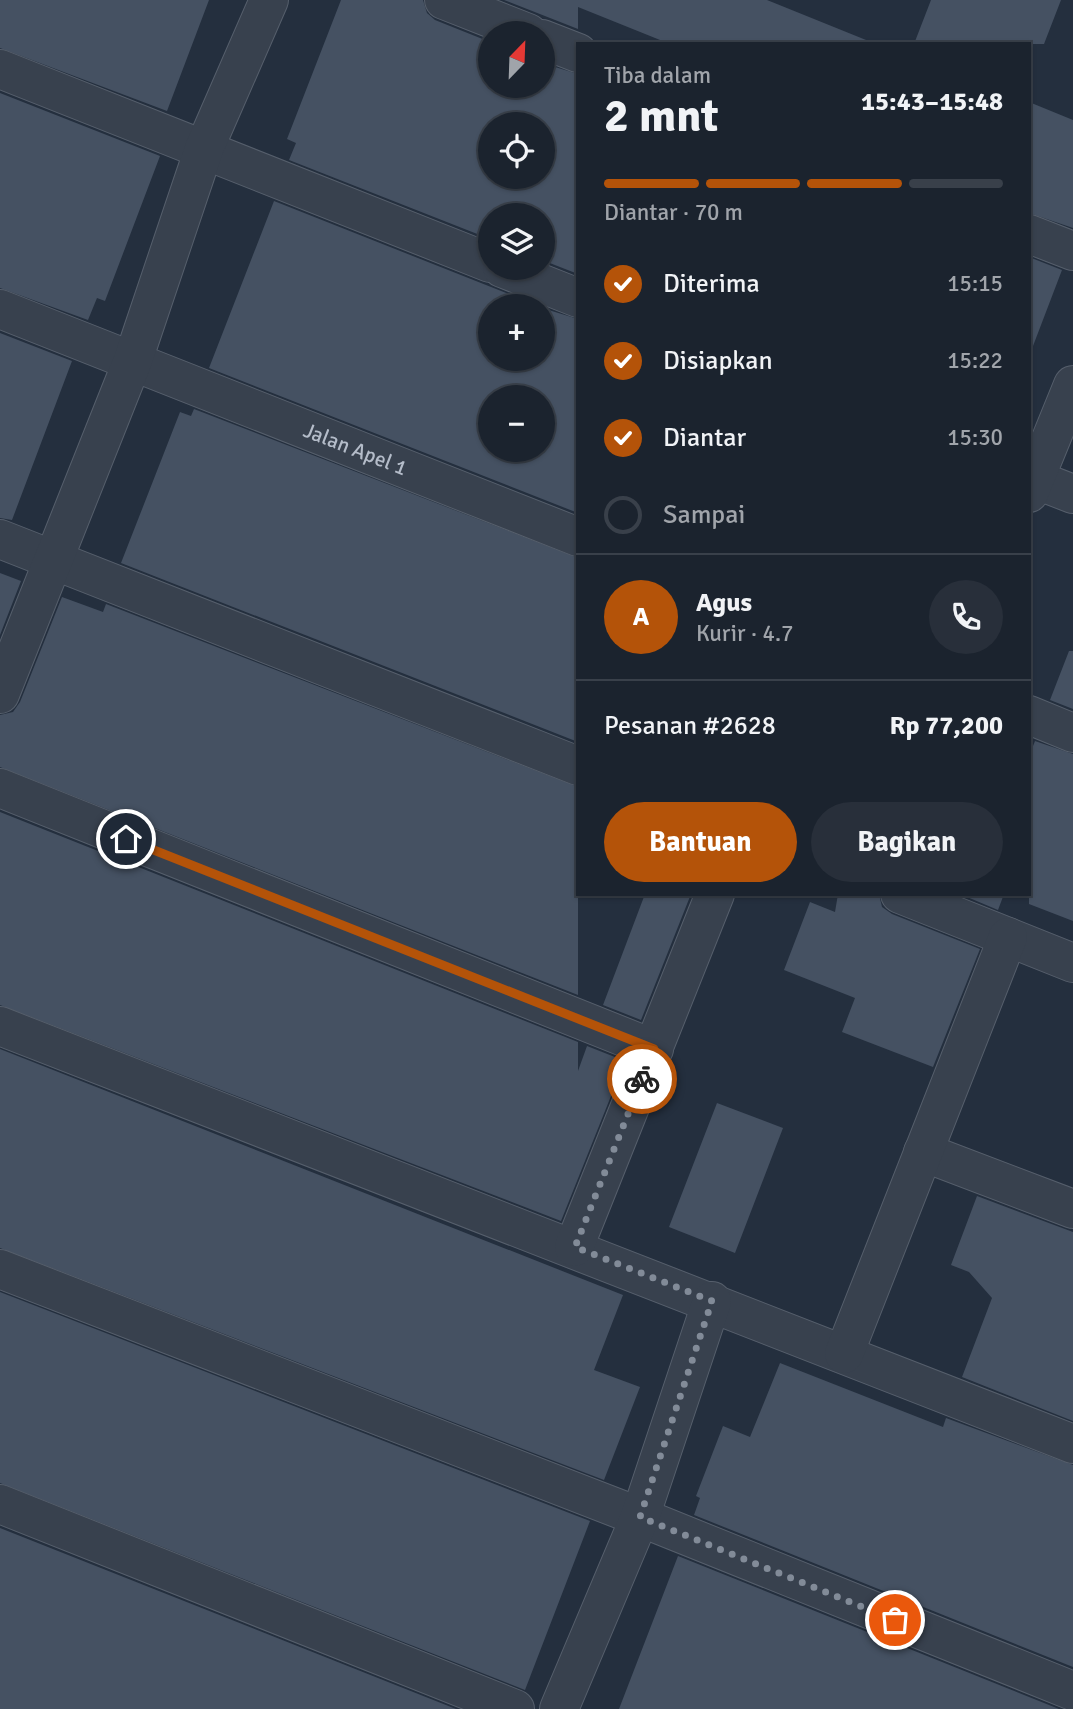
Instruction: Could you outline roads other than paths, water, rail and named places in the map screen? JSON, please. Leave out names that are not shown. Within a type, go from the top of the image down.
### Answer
[{"type":"street","points":[[0,694],[133,360],[204,149],[269,0]]},
{"type":"street","points":[[444,0],[497,21]]},
{"type":"street","points":[[555,44],[576,52]]},
{"type":"street","points":[[0,69],[478,258]]},
{"type":"street","points":[[1031,235],[1073,251]]},
{"type":"street","points":[[532,280],[576,297]]},
{"type":"street","name":"Jalan Apel 1","points":[[0,309],[576,536]]},
{"type":"street","points":[[1073,385],[1031,483],[1073,494]]},
{"type":"street","points":[[0,539],[576,765]]},
{"type":"street","points":[[1031,716],[1073,733]]},
{"type":"street","points":[[0,788],[654,1049]]},
{"type":"street","points":[[575,1247],[714,896]]},
{"type":"street","points":[[905,896],[1073,963]]},
{"type":"street","points":[[844,1353],[1008,937]]},
{"type":"street","points":[[0,1026],[575,1247],[1073,1444]]},
{"type":"street","points":[[923,1152],[1073,1209]]},
{"type":"street","points":[[0,1269],[640,1517],[1073,1691]]},
{"type":"street","points":[[559,1709],[640,1517],[712,1301]]},
{"type":"street","points":[[0,1504],[515,1709]]}]
